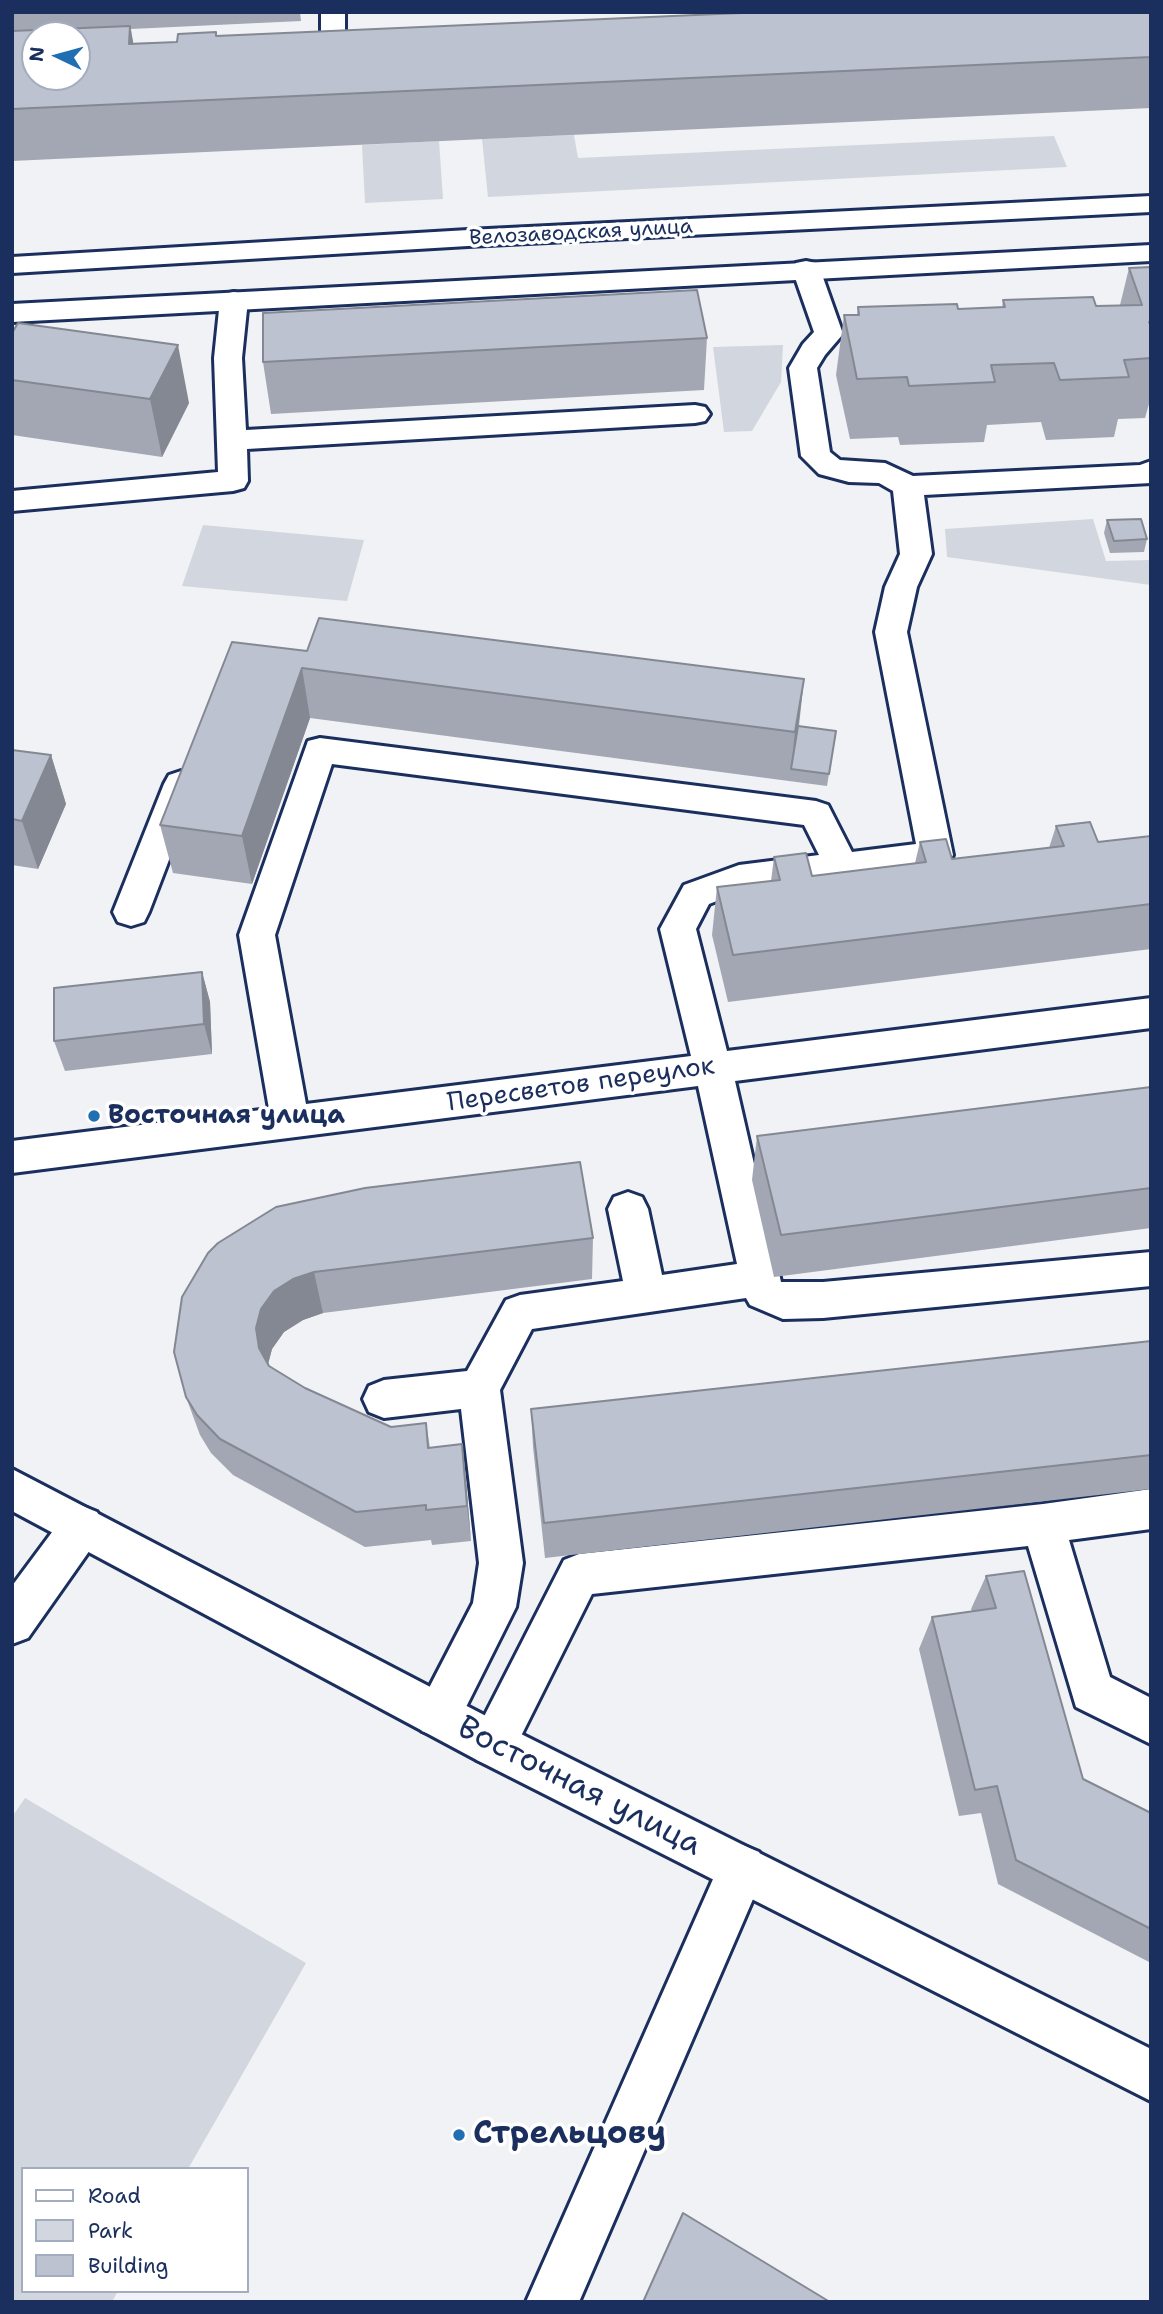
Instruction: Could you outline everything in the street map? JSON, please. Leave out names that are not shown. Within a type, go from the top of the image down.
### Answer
[{"type":"main road","points":[[333,12],[333,53]]},
{"type":"main road","points":[[306,54],[359,52]]},
{"type":"main road","name":"Велозаводская улица","points":[[12,265],[468,238],[1151,204]]},
{"type":"main road","name":"Велозаводская улица","points":[[12,313],[806,269],[1151,253]]},
{"type":"main road","points":[[806,269],[829,334],[813,351],[803,368],[816,456],[830,467],[849,472],[886,473],[908,486],[1147,474],[1151,471]]},
{"type":"main road","points":[[12,501],[233,481],[228,358],[234,300]]},
{"type":"main road","points":[[232,440],[695,414]]},
{"type":"main road","points":[[908,486],[916,554],[901,587],[891,632],[936,855],[739,878],[696,895],[678,929],[764,1293],[783,1301],[823,1300],[1151,1269]]},
{"type":"main road","points":[[291,1123],[257,935],[320,750],[816,814],[841,866]]},
{"type":"main road","points":[[131,912],[191,760]]},
{"type":"main road","name":"Пересветов переулок","points":[[12,1157],[1151,1013]]},
{"type":"main road","points":[[628,1209],[646,1295]]},
{"type":"main road","points":[[438,1715],[494,1607],[501,1563],[479,1388],[520,1313],[760,1278]]},
{"type":"main road","points":[[384,1399],[479,1388]]},
{"type":"main road","name":"Восточная улица","points":[[12,1489],[492,1744],[1151,2076]]},
{"type":"main road","points":[[492,1744],[579,1575],[1043,1524],[1151,1509]]},
{"type":"main road","points":[[1043,1524],[1092,1690],[1151,1722]]},
{"type":"main road","points":[[12,1623],[82,1526]]},
{"type":"main road","points":[[552,2302],[742,1869]]},
{"type":"green space","points":[[574,135],[578,158],[1054,136],[1067,167],[488,197],[482,139]]},
{"type":"green space","points":[[439,141],[443,199],[365,203],[362,145]]},
{"type":"green space","points":[[783,345],[781,382],[752,431],[724,432],[713,347]]},
{"type":"green space","points":[[1093,519],[1106,561],[1151,560],[1151,585],[947,557],[945,529]]},
{"type":"green space","points":[[203,525],[364,540],[347,601],[182,586]]},
{"type":"green space","points":[[25,1798],[306,1963],[189,2167],[21,2167],[21,2293],[117,2293],[112,2302],[12,2302],[12,1817]]},
{"type":"building","points":[[764,12],[1151,12],[1151,57],[12,109],[12,31],[21,31],[21,91],[91,91],[91,28],[130,26],[129,44],[177,42],[178,34],[216,32],[216,36]]},
{"type":"building","points":[[1151,267],[1151,358],[1124,360],[1129,377],[1060,380],[1054,363],[991,365],[995,382],[909,386],[907,377],[857,379],[844,315],[859,315],[858,307],[957,304],[958,309],[1005,307],[1003,300],[1093,297],[1096,306],[1142,305],[1129,268]]},
{"type":"building","points":[[697,290],[707,338],[263,362],[263,313]]},
{"type":"building","points":[[18,323],[178,345],[150,399],[12,380],[12,333]]},
{"type":"building","points":[[1141,519],[1147,539],[1114,541],[1107,520]]},
{"type":"building","points":[[319,618],[804,679],[795,732],[302,668],[242,836],[160,825],[232,642],[307,651]]},
{"type":"building","points":[[798,726],[836,731],[829,774],[791,769]]},
{"type":"building","points":[[12,750],[51,755],[22,821],[12,819]]},
{"type":"building","points":[[1090,822],[1098,842],[1151,836],[1151,904],[733,955],[717,887],[780,880],[774,857],[806,853],[812,876],[926,862],[920,842],[946,839],[952,859],[1064,846],[1056,826]]},
{"type":"building","points":[[202,972],[204,1024],[54,1041],[54,988]]},
{"type":"building","points":[[1151,1087],[1151,1188],[781,1235],[757,1136]]},
{"type":"building","points":[[580,1162],[593,1238],[314,1272],[293,1279],[274,1291],[261,1309],[256,1328],[259,1348],[269,1366],[305,1388],[391,1427],[426,1423],[428,1448],[462,1444],[467,1506],[426,1510],[426,1505],[356,1512],[220,1439],[197,1415],[186,1397],[174,1352],[182,1297],[208,1253],[218,1243],[276,1207],[365,1188]]},
{"type":"building","points":[[1151,1341],[1151,1455],[544,1523],[531,1409]]},
{"type":"building","points":[[1024,1571],[1083,1779],[1151,1813],[1151,1929],[1016,1860],[997,1786],[975,1790],[932,1617],[996,1608],[986,1576]]},
{"type":"building","points":[[683,2213],[830,2302],[643,2302]]},
{"type":"place","name":"Восточная улица","points":[[94,1116]]},
{"type":"place","name":"Стрельцову","points":[[459,2135]]}]
